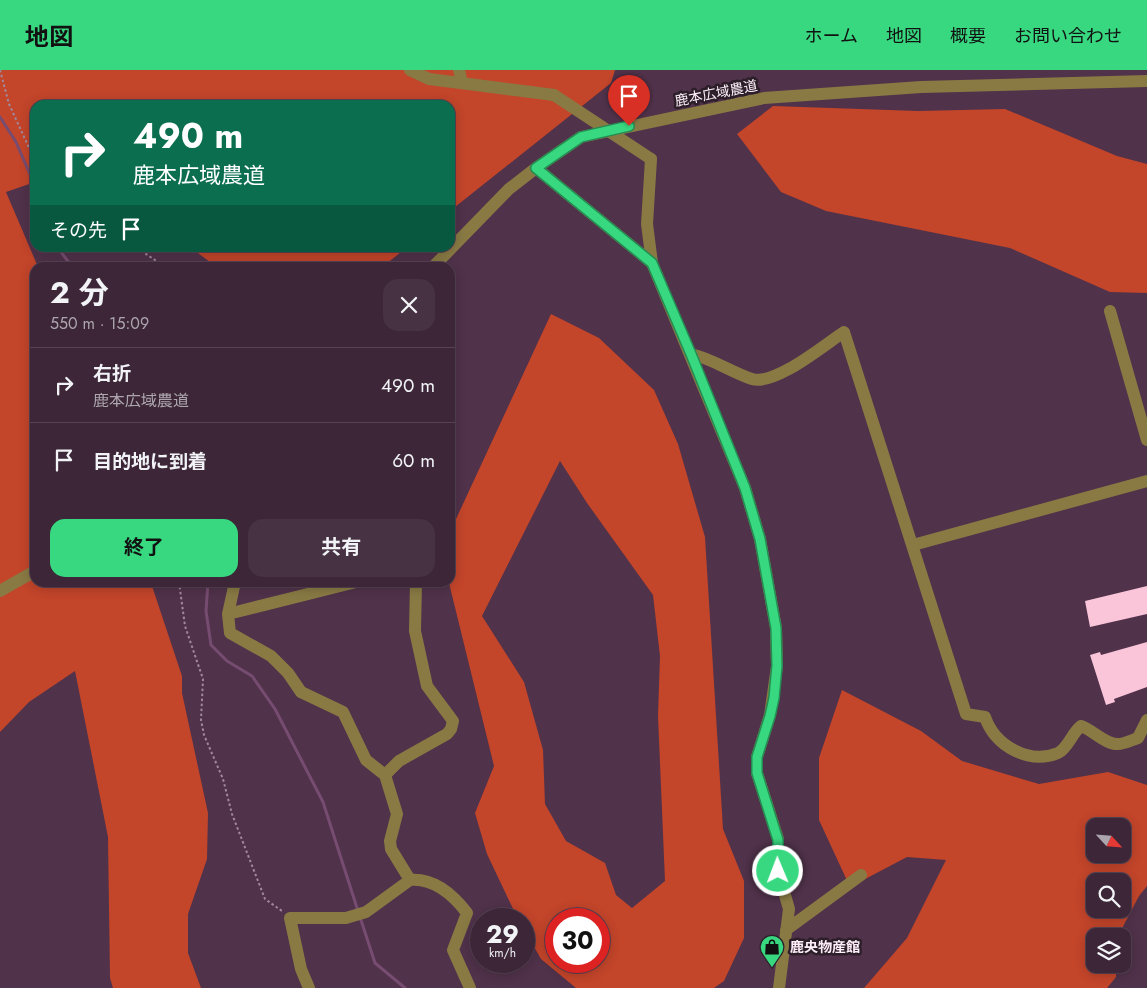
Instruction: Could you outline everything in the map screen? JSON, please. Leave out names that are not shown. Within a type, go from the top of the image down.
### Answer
[{"type":"street","points":[[410,70],[429,79],[554,95],[651,159],[647,224],[652,263],[745,488],[760,539],[776,628],[777,666],[770,716],[757,757],[757,773],[778,840],[778,871],[789,909],[779,988]]},
{"type":"street","points":[[459,70],[462,83]]},
{"type":"street","name":"鹿本広域農道","points":[[455,244],[509,189],[581,137],[764,98],[921,88],[1147,80]]},
{"type":"street","points":[[536,168],[652,263]]},
{"type":"street","name":"鹿本広域農道","points":[[438,262],[448,252]]},
{"type":"street","points":[[1110,312],[1147,440]]},
{"type":"street","points":[[691,354],[706,358],[753,379],[762,381],[788,370],[844,332],[966,714],[986,717],[989,727],[1001,742],[1020,754],[1037,757],[1058,753],[1065,748],[1073,732],[1081,726],[1092,729],[1102,738],[1116,745],[1138,738],[1147,720]]},
{"type":"street","points":[[913,544],[1147,481]]},
{"type":"street","points":[[0,591],[30,574]]},
{"type":"street","points":[[234,587],[228,614],[230,633],[271,656],[288,673],[301,692],[343,712],[366,760],[385,774],[398,814],[390,841],[391,849],[410,880]]},
{"type":"street","points":[[228,614],[336,587]]},
{"type":"street","points":[[385,774],[399,762],[447,734],[452,729],[453,721],[427,686],[415,631],[416,587]]},
{"type":"street","points":[[786,930],[861,875]]},
{"type":"street","points":[[310,988],[301,969],[290,918],[346,918],[366,912],[410,880],[434,884],[458,902],[467,913],[453,950],[470,988]]},
{"type":"path","points":[[0,70],[9,104],[30,150]]},
{"type":"path","points":[[143,252],[158,262]]},
{"type":"path","points":[[180,587],[185,626],[203,679],[201,720],[204,736],[222,779],[232,814],[265,899],[290,918]]},
{"type":"shaded area","points":[[0,70],[615,70],[611,83],[455,207],[455,100],[30,100],[30,184],[6,192],[36,262],[30,262],[30,587],[152,587],[182,676],[182,693],[208,813],[207,859],[188,914],[188,953],[201,988],[113,988],[110,978],[108,837],[75,671],[29,702],[0,732]]},
{"type":"shaded area","points":[[773,106],[918,111],[1005,109],[1117,156],[1147,164],[1147,293],[1110,292],[1010,248],[826,211],[781,192],[737,134]]},
{"type":"shaded area","points":[[196,252],[401,252],[388,262],[210,262]]},
{"type":"shaded area","points":[[551,314],[599,338],[654,390],[678,444],[705,537],[723,829],[744,881],[744,938],[724,981],[714,988],[576,988],[558,973],[610,973],[610,908],[545,908],[545,962],[535,948],[535,908],[513,908],[487,854],[475,813],[494,766],[450,587],[455,587],[455,521]],"holes":[[[560,461],[587,503],[653,595],[660,656],[658,716],[665,881],[632,908],[616,895],[605,863],[566,841],[545,804],[543,750],[524,682],[482,616]]]},
{"type":"shaded area","points":[[842,690],[921,731],[962,761],[1039,784],[1108,772],[1147,785],[1147,886],[1131,911],[1131,873],[1086,873],[1086,918],[1127,918],[1122,928],[1086,928],[1086,973],[1116,973],[1116,977],[1107,988],[864,988],[907,938],[946,860],[907,857],[850,887],[819,820],[819,758]]},
{"type":"building","points":[[1147,586],[1147,614],[1090,627],[1085,601]]},
{"type":"building","points":[[1147,642],[1147,687],[1114,699],[1115,702],[1106,705],[1090,655],[1100,652],[1101,655]]},
{"type":"waterway","points":[[0,117],[16,142],[30,174]]},
{"type":"waterway","points":[[61,252],[68,262]]},
{"type":"waterway","points":[[208,587],[206,611],[211,645],[227,661],[252,676],[275,709],[323,802],[358,911]]},
{"type":"waterway","points":[[360,917],[375,963],[405,988]]},
{"type":"place","name":"鹿央物産館","points":[[772,968]]},
{"type":"route","points":[[629,126],[581,137],[536,168],[652,263],[745,488],[760,539],[776,628],[777,666],[774,698],[757,757],[757,773],[778,840],[778,871]]}]
